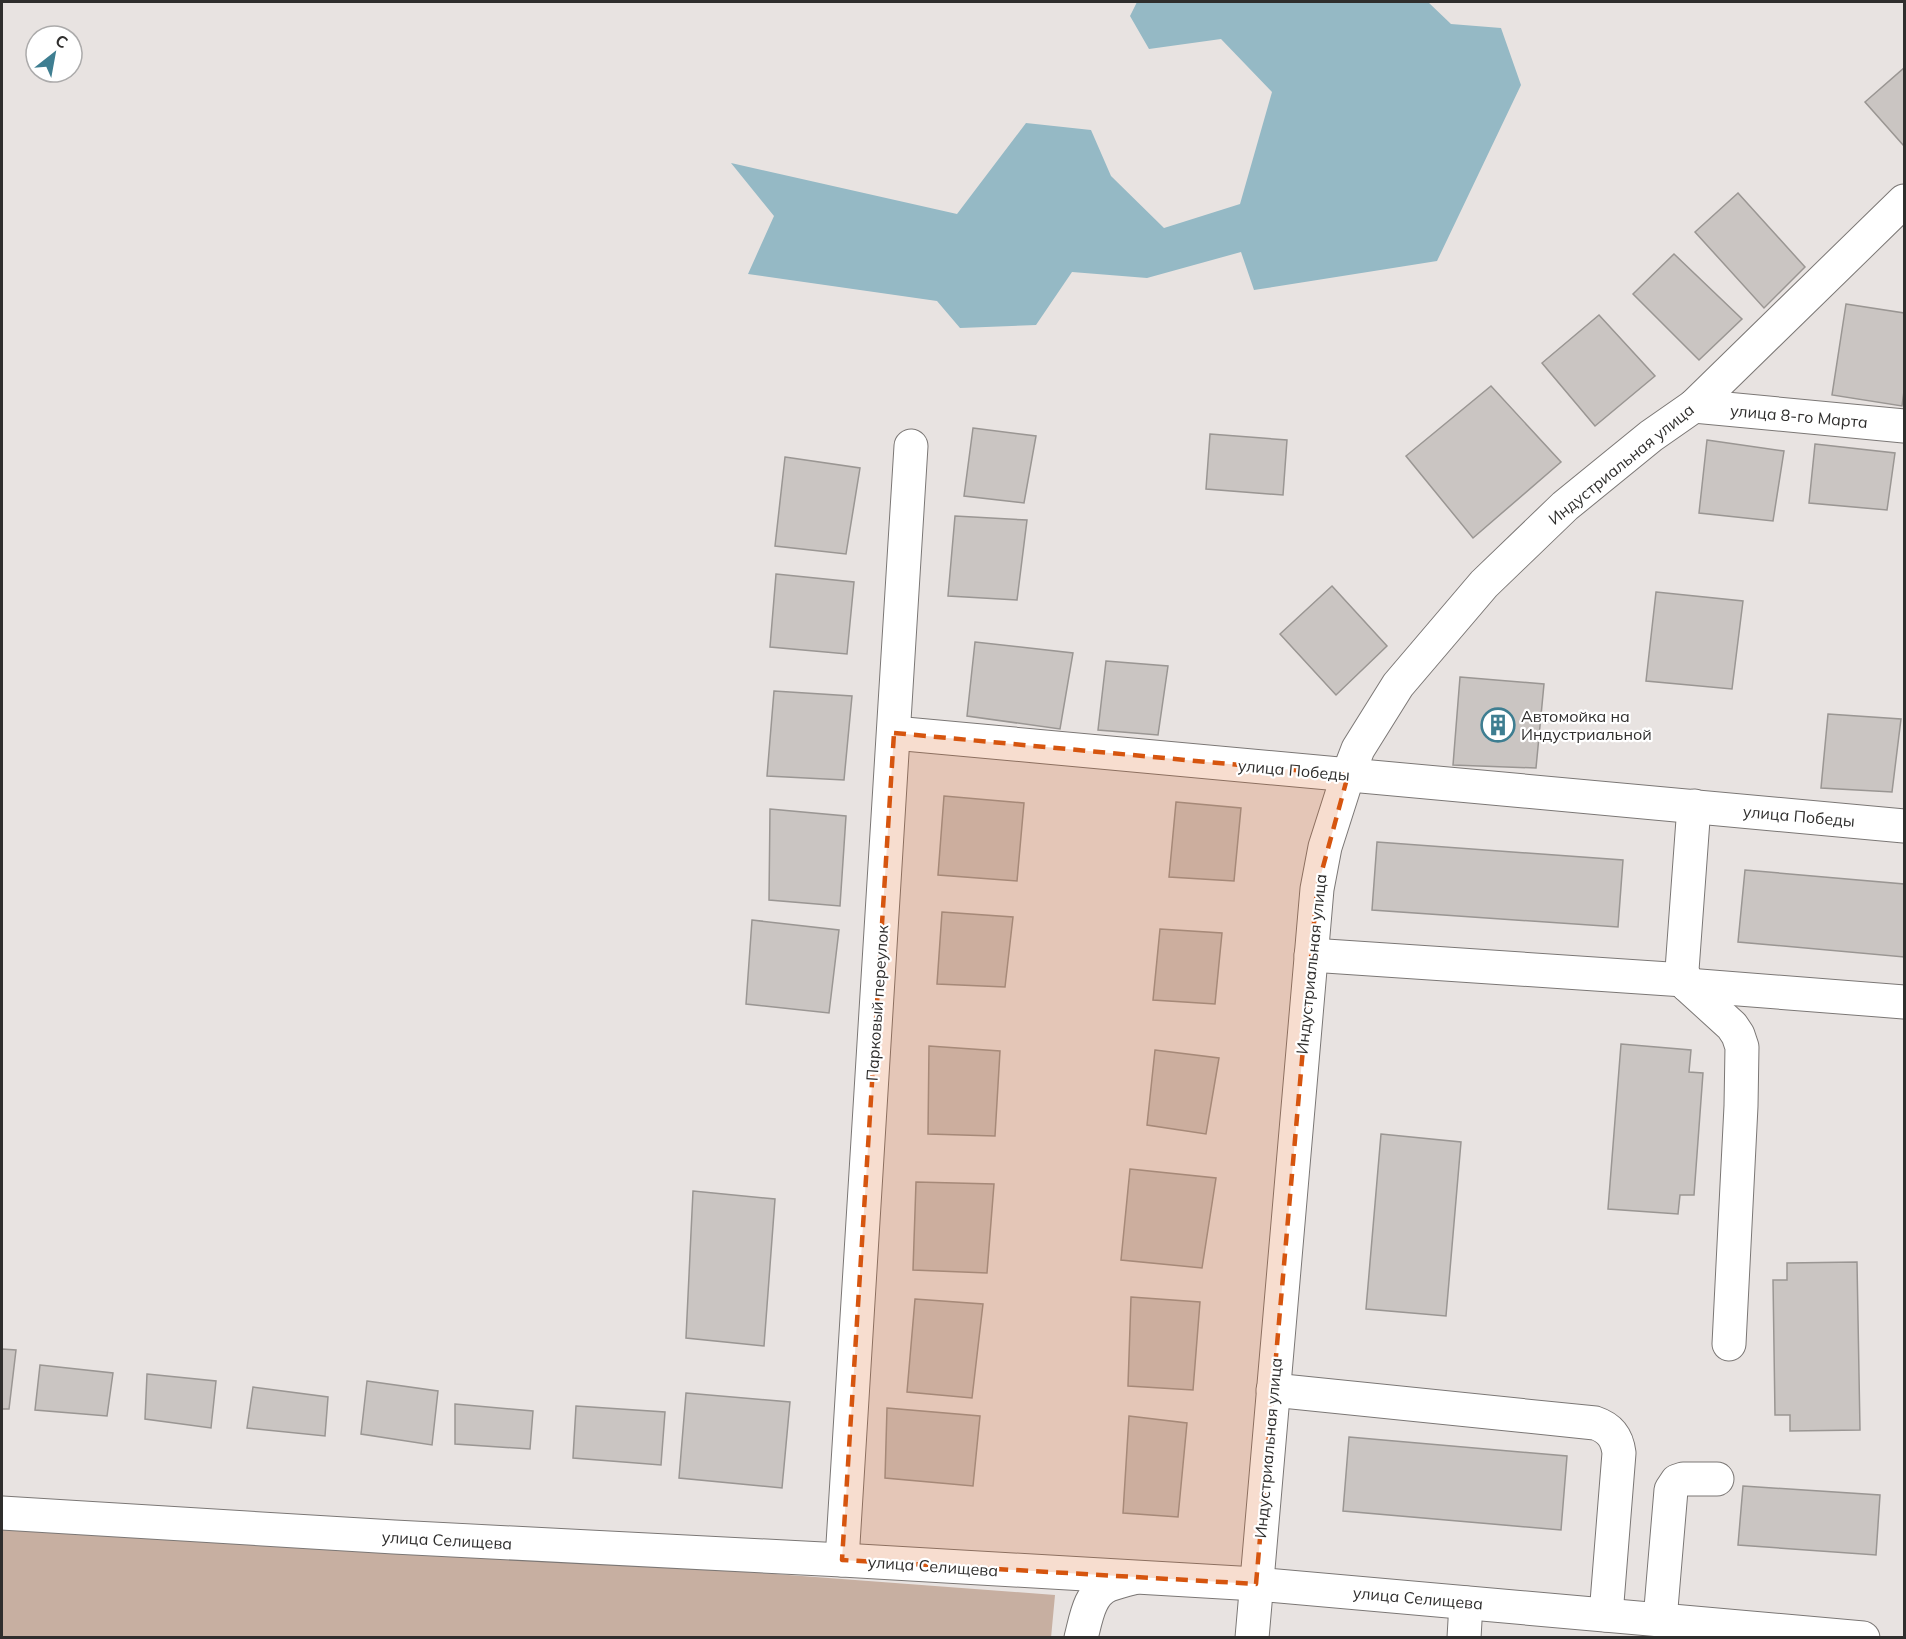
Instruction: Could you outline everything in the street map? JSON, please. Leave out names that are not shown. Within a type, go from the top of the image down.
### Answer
[{"type":"street","name":"Индустриальная улица","points":[[1252,1638],[1317,889],[1325,847],[1358,749],[1398,684],[1484,584],[1565,506],[1651,436],[1694,406],[1905,201]]},
{"type":"street","name":"улица 8-го Марта","points":[[1694,406],[1905,426]]},
{"type":"street","name":"Парковый переулок","points":[[842,1560],[911,446]]},
{"type":"street","name":"улица Победы","points":[[894,733],[1905,826]]},
{"type":"street","points":[[1694,807],[1682,970],[1685,983],[1731,1026],[1738,1035],[1742,1047],[1729,1344]]},
{"type":"street","points":[[1311,956],[1685,983],[1905,1002]]},
{"type":"street","points":[[1273,1390],[1595,1423],[1606,1427],[1616,1439],[1619,1453],[1606,1615]]},
{"type":"street","points":[[1660,1620],[1671,1490],[1677,1481],[1683,1479],[1717,1479]]},
{"type":"street","name":"улица Селищева","points":[[2,1513],[394,1537],[1256,1584],[1660,1620],[1787,1634],[1863,1638]]},
{"type":"street","points":[[1081,1638],[1091,1603],[1098,1593],[1107,1585],[1134,1578]]},
{"type":"street","points":[[1464,1638],[1466,1603]]},
{"type":"highlighted area","points":[[894,733],[1348,775],[1317,889],[1256,1584],[842,1560]]},
{"type":"shaded area","points":[[2,1516],[1055,1595],[1051,1638],[2,1637]]},
{"type":"water","points":[[1137,2],[1428,2],[1451,24],[1501,28],[1521,85],[1437,261],[1254,290],[1241,252],[1147,278],[1072,272],[1036,325],[960,328],[937,301],[748,274],[774,216],[731,163],[957,214],[1026,123],[1091,130],[1111,176],[1164,228],[1240,204],[1272,92],[1221,39],[1149,49],[1130,16]]},
{"type":"building","points":[[1904,68],[1904,146],[1865,102]]},
{"type":"building","points":[[1738,193],[1805,267],[1764,308],[1695,232]]},
{"type":"building","points":[[1674,254],[1742,319],[1699,360],[1633,294]]},
{"type":"building","points":[[1846,304],[1904,313],[1902,406],[1832,395]]},
{"type":"building","points":[[1599,315],[1655,376],[1595,426],[1542,363]]},
{"type":"building","points":[[1491,386],[1561,462],[1473,538],[1406,456]]},
{"type":"building","points":[[973,428],[1036,436],[1024,503],[964,496]]},
{"type":"building","points":[[1210,434],[1287,440],[1283,495],[1206,489]]},
{"type":"building","points":[[1707,440],[1784,451],[1773,521],[1699,513]]},
{"type":"building","points":[[1815,444],[1895,453],[1887,510],[1809,503]]},
{"type":"building","points":[[785,457],[860,468],[846,554],[775,546]]},
{"type":"building","points":[[955,516],[1027,520],[1017,600],[948,596]]},
{"type":"building","points":[[776,574],[854,582],[847,654],[770,647]]},
{"type":"building","points":[[1332,586],[1387,646],[1336,695],[1280,634]]},
{"type":"building","points":[[1656,592],[1743,601],[1732,689],[1646,681]]},
{"type":"building","points":[[975,642],[1073,653],[1060,729],[967,716]]},
{"type":"building","points":[[1106,661],[1168,666],[1158,735],[1098,730]]},
{"type":"building","name":"Автомойка на Индустриальной","points":[[1460,677],[1544,684],[1536,768],[1453,765]]},
{"type":"building","points":[[774,691],[852,696],[844,780],[767,776]]},
{"type":"building","points":[[1828,714],[1901,719],[1892,792],[1821,788]]},
{"type":"building","points":[[944,796],[1024,803],[1017,881],[938,875]]},
{"type":"building","points":[[1176,802],[1241,808],[1234,881],[1169,877]]},
{"type":"building","points":[[770,809],[846,816],[840,906],[769,900]]},
{"type":"building","points":[[1377,842],[1623,860],[1618,927],[1372,910]]},
{"type":"building","points":[[1745,870],[1904,884],[1904,957],[1738,942]]},
{"type":"building","points":[[942,912],[1013,917],[1005,987],[937,984]]},
{"type":"building","points":[[752,920],[839,930],[829,1013],[746,1004]]},
{"type":"building","points":[[1160,929],[1222,933],[1215,1004],[1153,1000]]},
{"type":"building","points":[[1621,1044],[1691,1050],[1689,1072],[1703,1073],[1694,1195],[1680,1195],[1678,1214],[1608,1209]]},
{"type":"building","points":[[929,1046],[1000,1051],[995,1136],[928,1134]]},
{"type":"building","points":[[1155,1050],[1219,1058],[1206,1134],[1147,1125]]},
{"type":"building","points":[[1381,1134],[1461,1142],[1446,1316],[1366,1309]]},
{"type":"building","points":[[1130,1169],[1216,1178],[1202,1268],[1121,1260]]},
{"type":"building","points":[[916,1182],[994,1184],[987,1273],[913,1270]]},
{"type":"building","points":[[693,1191],[775,1199],[764,1346],[686,1338]]},
{"type":"building","points":[[1857,1262],[1860,1430],[1790,1431],[1790,1415],[1775,1415],[1773,1280],[1787,1280],[1787,1263]]},
{"type":"building","points":[[1131,1297],[1200,1302],[1193,1390],[1128,1386]]},
{"type":"building","points":[[915,1299],[983,1304],[972,1398],[907,1392]]},
{"type":"building","points":[[2,1349],[16,1350],[9,1409],[2,1409]]},
{"type":"building","points":[[40,1365],[113,1373],[107,1416],[35,1410]]},
{"type":"building","points":[[147,1374],[216,1381],[211,1428],[145,1419]]},
{"type":"building","points":[[367,1381],[438,1391],[432,1445],[361,1434]]},
{"type":"building","points":[[253,1387],[328,1397],[325,1436],[247,1428]]},
{"type":"building","points":[[686,1393],[790,1402],[782,1488],[679,1478]]},
{"type":"building","points":[[455,1404],[533,1411],[530,1449],[455,1444]]},
{"type":"building","points":[[576,1406],[665,1412],[661,1465],[573,1458]]},
{"type":"building","points":[[887,1408],[980,1416],[973,1486],[885,1478]]},
{"type":"building","points":[[1129,1416],[1187,1423],[1178,1517],[1123,1513]]},
{"type":"building","points":[[1349,1437],[1567,1456],[1561,1530],[1343,1511]]},
{"type":"building","points":[[1743,1486],[1880,1495],[1876,1555],[1738,1545]]},
{"type":"place","name":"Автомойка на Индустриальной","points":[[1498,725]]}]
